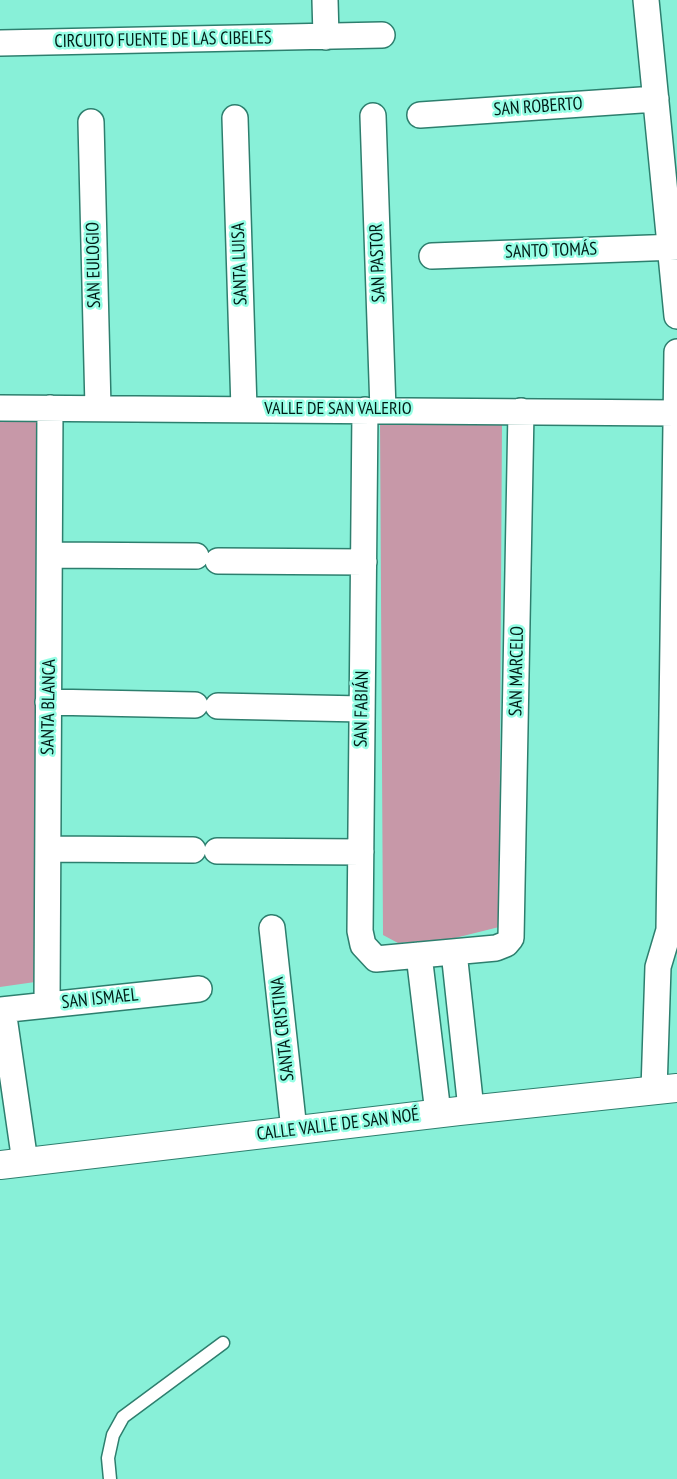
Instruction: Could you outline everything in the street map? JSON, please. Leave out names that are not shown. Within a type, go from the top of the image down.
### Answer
[{"type":"street","points":[[325,0],[326,38]]},
{"type":"street","points":[[646,0],[673,247],[677,316]]},
{"type":"street","name":"CIRCUITO FUENTE DE LAS CIBELES","points":[[0,43],[326,38],[382,35]]},
{"type":"street","name":"SAN ROBERTO","points":[[420,115],[656,99]]},
{"type":"street","name":"SAN PASTOR","points":[[373,116],[374,410]]},
{"type":"street","name":"SANTA LUISA","points":[[235,118],[244,409]]},
{"type":"street","name":"SAN EULOGIO","points":[[91,122],[98,408]]},
{"type":"street","name":"SANTO TOMÁS","points":[[432,256],[673,247]]},
{"type":"street","points":[[665,1089],[658,967],[673,941],[677,352]]},
{"type":"street","name":"VALLE DE SAN VALERIO","points":[[0,408],[676,413]]},
{"type":"street","name":"SANTA BLANCA","points":[[47,1005],[48,702],[51,555],[50,408]]},
{"type":"street","name":"SAN FABIÁN","points":[[374,410],[364,562],[360,931],[363,945],[376,959],[454,952],[496,948],[506,944],[512,931]]},
{"type":"street","name":"SAN MARCELO","points":[[512,931],[521,411]]},
{"type":"street","points":[[51,555],[364,562]]},
{"type":"street","points":[[48,702],[362,709]]},
{"type":"street","points":[[48,849],[361,852]]},
{"type":"street","name":"SANTA CRISTINA","points":[[272,928],[294,1130]]},
{"type":"street","points":[[454,952],[471,1109]]},
{"type":"street","points":[[419,955],[438,1113]]},
{"type":"street","name":"SAN ISMAEL","points":[[2,1010],[199,989]]},
{"type":"street","points":[[2,1010],[13,1163]]},
{"type":"street","name":"CALLE VALLE DE SAN NOÉ","points":[[13,1163],[471,1109],[665,1089]]},
{"type":"lane","points":[[110,1479],[108,1458],[112,1435],[123,1417],[223,1343]]},
{"type":"shaded area","points":[[0,419],[39,419],[35,982],[0,987]]},
{"type":"shaded area","points":[[502,422],[499,927],[451,939],[398,943],[383,935],[380,423]]}]
